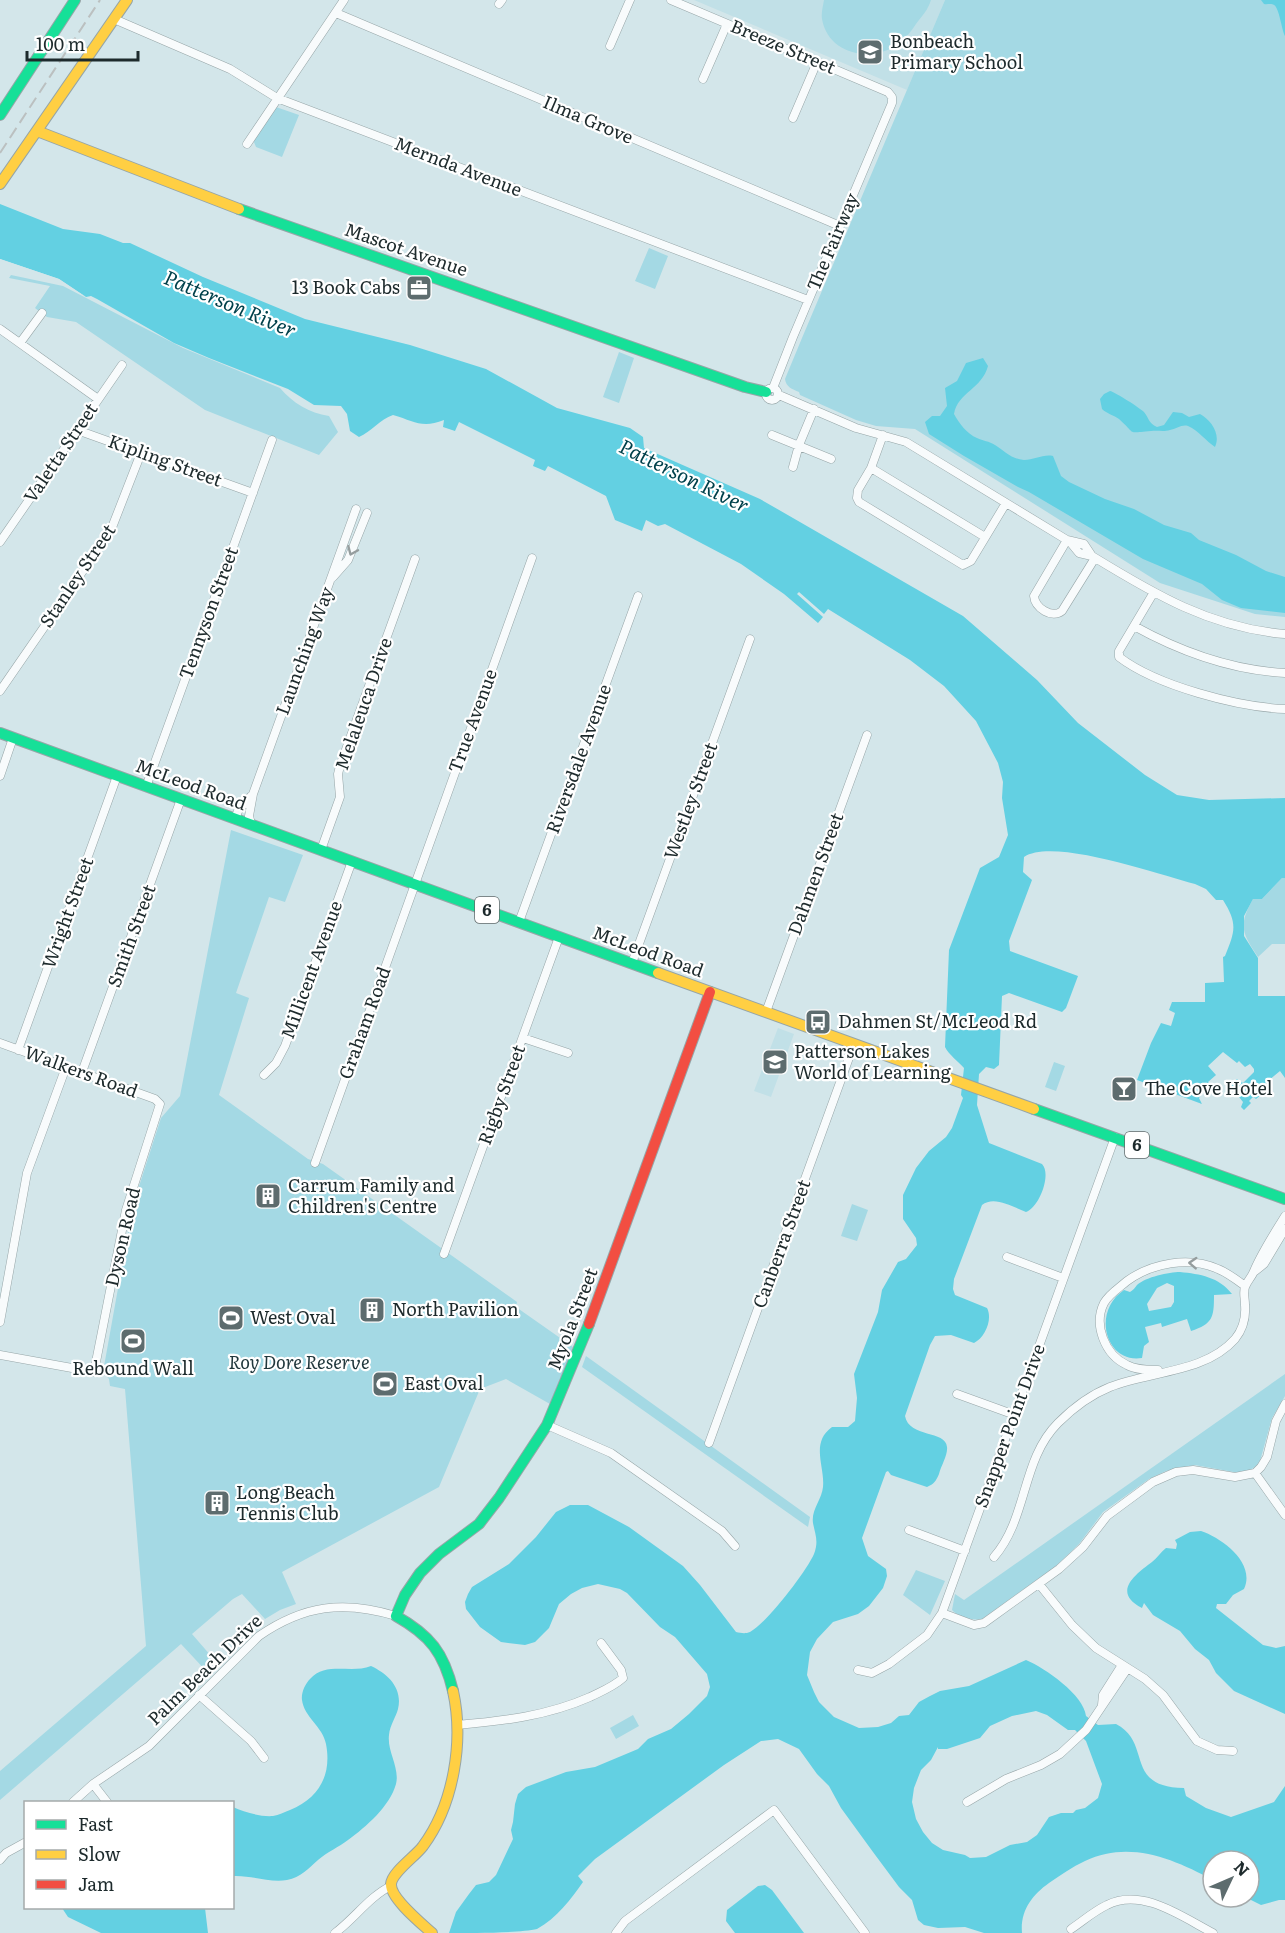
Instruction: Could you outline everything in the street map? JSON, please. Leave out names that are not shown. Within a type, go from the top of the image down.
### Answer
[{"type":"main road","points":[[0,115],[75,0]]},
{"type":"main road","points":[[0,183],[127,0]]},
{"type":"main road","name":"Mascot Avenue","points":[[37,131],[270,220],[745,387],[770,390]]},
{"type":"main road","name":"McLeod Road","points":[[0,734],[1285,1199]]},
{"type":"main road","name":"Myola Street","points":[[396,1616],[405,1595],[420,1572],[439,1554],[479,1524],[547,1425],[578,1353],[710,992]]},
{"type":"main road","name":"Palm Beach Drive","points":[[391,1886],[393,1879],[420,1850],[445,1804],[452,1780],[457,1725],[452,1688],[441,1655],[424,1633],[396,1616]]},
{"type":"main road","points":[[391,1886],[393,1894],[432,1933]]},
{"type":"street","points":[[248,144],[344,0]]},
{"type":"street","points":[[610,46],[630,0]]},
{"type":"street","name":"Breeze Street","points":[[671,0],[888,92],[892,97]]},
{"type":"street","name":"Ilma Grove","points":[[336,13],[840,226]]},
{"type":"street","name":"Mernda Avenue","points":[[114,19],[230,69],[277,98],[808,300]]},
{"type":"street","points":[[703,79],[727,24]]},
{"type":"street","points":[[793,118],[817,62]]},
{"type":"street","name":"The Fairway","points":[[770,390],[892,97]]},
{"type":"street","points":[[20,343],[42,313]]},
{"type":"street","points":[[0,341],[3,331],[98,399]]},
{"type":"street","name":"Valetta Street","points":[[0,542],[122,365]]},
{"type":"street","points":[[770,390],[767,397],[771,400],[776,399],[778,395],[856,428],[906,442],[1069,541],[1078,553],[1094,557],[1190,611],[1251,630],[1285,634]]},
{"type":"street","points":[[793,467],[799,445],[814,409]]},
{"type":"street","name":"Kipling Street","points":[[77,430],[253,493]]},
{"type":"street","points":[[772,435],[831,459]]},
{"type":"street","points":[[883,435],[871,468],[858,490],[859,502],[963,565],[971,561],[1006,503]]},
{"type":"street","name":"Tennyson Street","points":[[146,787],[272,440]]},
{"type":"street","name":"Stanley Street","points":[[0,691],[111,530],[141,453]]},
{"type":"street","points":[[871,468],[986,537]]},
{"type":"street","name":"Launching Way","points":[[252,825],[249,816],[253,794],[356,509]]},
{"type":"street","points":[[330,583],[348,560],[367,513]]},
{"type":"street","points":[[1069,541],[1034,596],[1037,605],[1053,615],[1058,615],[1094,557]]},
{"type":"street","name":"True Avenue","points":[[415,884],[532,558]]},
{"type":"street","name":"Melaleuca Drive","points":[[321,850],[340,797],[338,774],[340,766],[415,559]]},
{"type":"street","points":[[1154,592],[1119,651],[1118,657],[1166,681],[1206,695],[1229,701],[1285,709]]},
{"type":"street","name":"Riversdale Avenue","points":[[519,922],[638,596]]},
{"type":"street","points":[[1134,626],[1176,647],[1204,657],[1232,665],[1285,673]]},
{"type":"street","name":"Westley Street","points":[[632,963],[750,639]]},
{"type":"street","name":"Dahmen Street","points":[[766,1012],[867,735]]},
{"type":"street","points":[[0,776],[13,738]]},
{"type":"street","name":"Wright Street","points":[[18,1050],[117,776]]},
{"type":"street","name":"Launching Way","points":[[235,819],[253,794]]},
{"type":"street","name":"Smith Street","points":[[82,1072],[181,800]]},
{"type":"street","name":"Millicent Avenue","points":[[264,1075],[276,1063],[285,1046],[352,861]]},
{"type":"street","name":"Graham Road","points":[[315,1163],[415,884]]},
{"type":"street","name":"Rigby Street","points":[[444,1254],[559,937]]},
{"type":"street","points":[[523,1038],[568,1053]]},
{"type":"street","name":"Walkers Road","points":[[0,1043],[155,1099],[160,1104]]},
{"type":"street","name":"Canberra Street","points":[[709,1443],[854,1044]]},
{"type":"street","points":[[0,1322],[27,1173],[66,1067]]},
{"type":"street","name":"Dyson Road","points":[[0,1355],[94,1372],[126,1210],[160,1104]]},
{"type":"street","name":"Snapper Point Drive","points":[[858,1670],[870,1673],[889,1664],[927,1635],[942,1613],[1115,1137]]},
{"type":"street","points":[[994,1557],[1012,1531],[1031,1468],[1052,1430],[1070,1412],[1090,1396],[1113,1386],[1187,1367],[1207,1359],[1235,1339],[1241,1331],[1245,1318],[1243,1293],[1245,1286],[1285,1216]]},
{"type":"street","points":[[1254,1272],[1262,1266],[1285,1229]]},
{"type":"street","points":[[1007,1257],[1064,1278]]},
{"type":"street","points":[[1170,1370],[1130,1367],[1119,1360],[1105,1345],[1100,1318],[1108,1297],[1131,1279],[1157,1267],[1191,1262],[1221,1269],[1245,1286]]},
{"type":"street","points":[[1130,1367],[1133,1373],[1132,1380]]},
{"type":"street","points":[[957,1394],[1015,1415]]},
{"type":"street","points":[[942,1613],[974,1625],[982,1624],[1039,1584],[1076,1554],[1107,1516],[1153,1482],[1176,1472],[1193,1470],[1235,1477],[1256,1473],[1267,1457],[1276,1421],[1285,1404]]},
{"type":"street","points":[[547,1425],[611,1453],[722,1531],[735,1546]]},
{"type":"street","points":[[1256,1473],[1285,1515]]},
{"type":"street","points":[[909,1530],[965,1551]]},
{"type":"street","points":[[1039,1584],[1072,1625],[1096,1648],[1145,1679],[1162,1695],[1197,1741],[1217,1749],[1233,1751]]},
{"type":"street","name":"Palm Beach Drive","points":[[75,1801],[93,1784],[149,1746],[259,1636],[278,1623],[295,1615],[345,1606],[375,1609],[396,1616]]},
{"type":"street","points":[[457,1725],[510,1721],[542,1714],[572,1705],[615,1686],[623,1678],[621,1670],[601,1643]]},
{"type":"street","points":[[967,1802],[1006,1779],[1041,1765],[1060,1754],[1080,1736],[1092,1721],[1101,1705],[1103,1695],[1125,1667]]},
{"type":"street","points":[[199,1695],[251,1741],[264,1758]]},
{"type":"street","points":[[93,1784],[106,1801]]},
{"type":"street","points":[[616,1933],[625,1921],[774,1810],[865,1933]]},
{"type":"street","points":[[0,1860],[6,1853],[24,1843]]},
{"type":"street","points":[[335,1933],[382,1891],[391,1886]]},
{"type":"street","points":[[1071,1929],[1108,1904],[1130,1899],[1151,1903],[1213,1933]]},
{"type":"shaded area","name":"Bonbeach Primary School","points":[[694,0],[945,0],[907,90]]},
{"type":"shaded area","name":"Patterson Lakes World of Learning","points":[[778,1028],[794,1034],[771,1097],[754,1091]]},
{"type":"green space","points":[[824,0],[931,0],[925,13],[900,43],[886,50],[863,54],[852,52],[832,40],[822,19]]},
{"type":"green space","points":[[945,0],[1285,0],[1285,617],[1255,614],[1160,583],[915,429],[876,426],[856,420],[800,395],[787,384],[785,379]]},
{"type":"green space","points":[[276,107],[299,115],[282,157],[256,147],[254,142],[255,137]]},
{"type":"green space","points":[[649,248],[668,256],[655,289],[635,281]]},
{"type":"green space","points":[[11,275],[63,286],[183,348],[280,388],[302,406],[329,416],[338,432],[319,455],[205,410],[76,322],[47,317],[35,308],[50,286],[9,278]]},
{"type":"green space","points":[[619,352],[634,358],[619,403],[603,397]]},
{"type":"green space","name":"Roy Dore Reserve","points":[[231,830],[303,855],[285,902],[269,897],[236,993],[249,998],[219,1095],[308,1159],[323,1164],[517,1302],[516,1307],[573,1347],[550,1404],[506,1379],[480,1389],[439,1487],[282,1572],[296,1604],[265,1619],[242,1594],[233,1599],[192,1634],[218,1664],[208,1673],[181,1644],[0,1800],[0,1771],[146,1646],[125,1389],[110,1386],[109,1379],[103,1372],[133,1205],[161,1118],[180,1096]]},
{"type":"green space","points":[[1282,878],[1285,878],[1285,944],[1272,944],[1258,957],[1245,935],[1245,916],[1253,899],[1262,899]]},
{"type":"green space","points":[[1054,1062],[1065,1066],[1056,1091],[1045,1087]]},
{"type":"green space","points":[[852,1204],[868,1210],[857,1241],[841,1236]]},
{"type":"green space","points":[[586,1356],[810,1517],[808,1527],[582,1367]]},
{"type":"green space","points":[[1285,1374],[1285,1396],[1272,1418],[1260,1461],[1249,1471],[1239,1473],[1195,1465],[1166,1471],[1149,1479],[1103,1512],[1079,1544],[1056,1566],[982,1619],[966,1618],[952,1610],[955,1594],[964,1600]]},
{"type":"green space","points":[[916,1570],[945,1581],[930,1615],[903,1595]]},
{"type":"green space","points":[[633,1715],[639,1726],[616,1739],[610,1728]]},
{"type":"water","points":[[1261,0],[1285,0],[1285,36],[1276,7],[1273,4],[1264,4]]},
{"type":"water","name":"Patterson River","points":[[0,204],[63,229],[100,234],[123,243],[130,243],[203,277],[305,319],[410,345],[486,369],[557,408],[630,428],[643,437],[644,448],[760,499],[963,616],[1037,680],[1078,723],[1145,775],[1177,795],[1209,800],[1285,798],[1285,878],[1282,878],[1262,899],[1253,899],[1244,916],[1244,936],[1258,958],[1258,996],[1285,996],[1285,1078],[1280,1071],[1264,1084],[1266,1087],[1263,1090],[1266,1093],[1256,1099],[1253,1097],[1244,1110],[1241,1107],[1243,1102],[1239,1097],[1240,1094],[1230,1084],[1237,1079],[1243,1083],[1254,1072],[1254,1069],[1250,1064],[1245,1067],[1239,1061],[1237,1063],[1223,1052],[1208,1066],[1216,1075],[1208,1082],[1210,1084],[1199,1098],[1202,1104],[1137,1080],[1161,1023],[1171,1026],[1175,1013],[1169,1010],[1172,1002],[1205,1002],[1205,983],[1224,982],[1223,957],[1233,934],[1233,922],[1223,900],[1216,900],[1206,889],[1195,884],[1082,854],[1038,852],[1024,857],[1023,872],[1032,880],[1009,941],[1010,951],[1078,976],[1066,1008],[1062,1012],[1009,993],[1002,996],[999,1065],[994,1069],[986,1067],[979,1074],[977,1105],[989,1143],[1042,1164],[1046,1175],[1045,1183],[1039,1198],[1026,1212],[992,1201],[982,1205],[954,1279],[953,1289],[955,1295],[987,1308],[989,1317],[987,1328],[982,1337],[974,1343],[951,1335],[935,1336],[905,1416],[913,1428],[941,1438],[945,1442],[947,1450],[939,1474],[936,1480],[927,1487],[886,1472],[862,1538],[868,1556],[886,1569],[887,1576],[883,1588],[869,1606],[858,1614],[833,1622],[817,1639],[810,1652],[807,1675],[819,1702],[834,1717],[859,1728],[878,1727],[891,1723],[899,1716],[909,1715],[919,1702],[940,1691],[969,1686],[1026,1660],[1043,1669],[1071,1691],[1084,1708],[1086,1716],[1098,1725],[1116,1724],[1127,1732],[1134,1742],[1145,1772],[1153,1780],[1165,1786],[1184,1788],[1186,1796],[1206,1808],[1231,1817],[1274,1802],[1285,1786],[1285,1900],[1261,1905],[1261,1849],[1201,1849],[1201,1874],[1167,1859],[1135,1852],[1118,1852],[1085,1861],[1043,1888],[1028,1904],[1023,1918],[1022,1933],[984,1933],[965,1927],[938,1928],[924,1925],[918,1920],[912,1900],[899,1887],[873,1852],[841,1808],[829,1786],[799,1749],[778,1739],[761,1741],[724,1765],[595,1859],[578,1876],[583,1882],[568,1901],[557,1914],[537,1929],[449,1933],[456,1912],[476,1885],[489,1882],[496,1875],[513,1839],[511,1830],[518,1794],[526,1787],[566,1772],[595,1767],[638,1749],[648,1739],[671,1729],[689,1714],[707,1696],[710,1687],[707,1674],[675,1637],[660,1627],[627,1593],[620,1589],[598,1584],[582,1588],[571,1594],[559,1604],[549,1628],[535,1642],[525,1645],[501,1642],[480,1627],[466,1609],[465,1602],[472,1587],[509,1564],[536,1537],[556,1512],[570,1505],[588,1505],[629,1527],[683,1566],[736,1632],[750,1632],[766,1619],[814,1554],[816,1541],[813,1518],[823,1487],[820,1455],[822,1440],[825,1433],[832,1427],[848,1427],[855,1421],[857,1398],[854,1374],[878,1312],[882,1290],[898,1262],[906,1259],[917,1245],[916,1238],[903,1219],[903,1195],[916,1168],[952,1128],[963,1098],[961,1095],[964,1068],[945,1047],[949,950],[980,868],[999,857],[1008,835],[1002,798],[1003,782],[998,763],[976,721],[944,686],[910,660],[828,609],[824,614],[799,592],[797,594],[823,617],[818,623],[784,594],[741,564],[665,524],[658,526],[646,520],[642,531],[615,520],[606,496],[548,466],[545,471],[533,466],[535,460],[459,422],[455,431],[443,427],[444,420],[424,424],[393,415],[359,437],[350,431],[347,414],[341,406],[314,405],[288,389],[174,343],[97,299],[91,296],[86,297],[59,279],[0,259]],"holes":[[[1036,1711],[1047,1715],[1068,1730],[1075,1730],[1086,1741],[1102,1784],[1098,1798],[1085,1808],[1073,1813],[1061,1813],[1049,1817],[1037,1835],[1027,1842],[1010,1845],[986,1857],[970,1858],[943,1850],[932,1843],[923,1832],[916,1819],[912,1802],[914,1788],[921,1770],[931,1760],[938,1747],[938,1749],[947,1749],[980,1738],[990,1726],[1012,1716]]]},
{"type":"water","points":[[983,358],[988,366],[985,374],[960,400],[954,414],[970,434],[1019,459],[1053,456],[1061,476],[1069,482],[1105,499],[1134,509],[1164,525],[1191,533],[1199,540],[1236,555],[1266,571],[1285,577],[1285,613],[1241,608],[1222,600],[1202,584],[1143,559],[929,434],[925,422],[932,416],[940,416],[947,406],[945,388],[957,381],[966,363]]},
{"type":"water","points":[[1110,391],[1142,410],[1150,422],[1157,427],[1164,425],[1173,412],[1189,417],[1200,414],[1208,420],[1216,432],[1215,447],[1188,426],[1165,431],[1132,432],[1119,419],[1102,409],[1100,399]]},
{"type":"water","points":[[1175,1272],[1209,1277],[1227,1288],[1232,1294],[1214,1295],[1213,1314],[1204,1326],[1191,1331],[1187,1319],[1162,1327],[1161,1323],[1145,1327],[1149,1342],[1144,1346],[1142,1358],[1130,1358],[1119,1353],[1107,1334],[1108,1311],[1114,1299],[1124,1290],[1130,1292],[1146,1280]],"holes":[[[1167,1283],[1174,1286],[1174,1302],[1171,1307],[1149,1311],[1147,1304],[1157,1288]]]},
{"type":"water","points":[[1201,1531],[1218,1539],[1235,1553],[1245,1570],[1244,1589],[1233,1595],[1226,1604],[1217,1604],[1216,1608],[1263,1645],[1276,1648],[1285,1646],[1285,1714],[1234,1691],[1216,1673],[1209,1660],[1195,1649],[1180,1631],[1153,1615],[1144,1603],[1142,1608],[1128,1596],[1129,1584],[1139,1572],[1166,1548],[1176,1549],[1175,1540],[1190,1532]]},
{"type":"water","points":[[371,1666],[383,1673],[393,1683],[398,1695],[398,1709],[389,1735],[397,1778],[393,1792],[362,1829],[296,1877],[280,1881],[234,1876],[234,1807],[258,1815],[277,1815],[309,1799],[316,1792],[325,1775],[326,1744],[321,1732],[303,1706],[303,1692],[306,1683],[323,1670]]},
{"type":"water","points":[[765,1885],[772,1890],[804,1933],[735,1933],[726,1921],[727,1910],[758,1886]]},
{"type":"water","points":[[63,1909],[205,1909],[208,1933],[101,1933],[68,1917]]},
{"type":"pier","points":[[0,259],[59,279],[86,297],[50,278],[0,262]]},
{"type":"railway","points":[[0,153],[100,0]]},
{"type":"traffic: fast","points":[[0,115],[75,0]]},
{"type":"traffic: fast","points":[[239,209],[745,387],[766,392]]},
{"type":"traffic: fast","points":[[0,733],[658,973]]},
{"type":"traffic: fast","points":[[1034,1109],[1285,1199]]},
{"type":"traffic: fast","points":[[453,1691],[445,1666],[434,1646],[418,1630],[396,1616],[405,1595],[420,1573],[439,1554],[479,1524],[499,1498],[547,1425],[589,1324]]},
{"type":"traffic: slow","points":[[0,184],[127,0]]},
{"type":"traffic: slow","points":[[37,131],[239,209]]},
{"type":"traffic: slow","points":[[658,973],[1034,1109]]},
{"type":"traffic: slow","points":[[432,1933],[401,1903],[392,1890],[391,1884],[395,1874],[420,1850],[434,1829],[449,1792],[457,1751],[453,1691]]},
{"type":"traffic: jam","points":[[589,1324],[710,992]]},
{"type":"place","name":"Bonbeach Primary School","points":[[870,52]]},
{"type":"place","name":"13 Book Cabs","points":[[419,288]]},
{"type":"place","name":"Dahmen St/McLeod Rd","points":[[818,1022]]},
{"type":"place","name":"Patterson Lakes World of Learning","points":[[775,1062]]},
{"type":"place","name":"The Cove Hotel","points":[[1124,1089]]},
{"type":"place","name":"Carrum Family and Children's Centre","points":[[268,1196]]},
{"type":"place","name":"North Pavilion","points":[[372,1310]]},
{"type":"place","name":"West Oval","points":[[231,1318]]},
{"type":"place","name":"Rebound Wall","points":[[133,1341]]},
{"type":"place","name":"East Oval","points":[[385,1384]]},
{"type":"place","name":"Long Beach Tennis Club","points":[[217,1503]]}]
